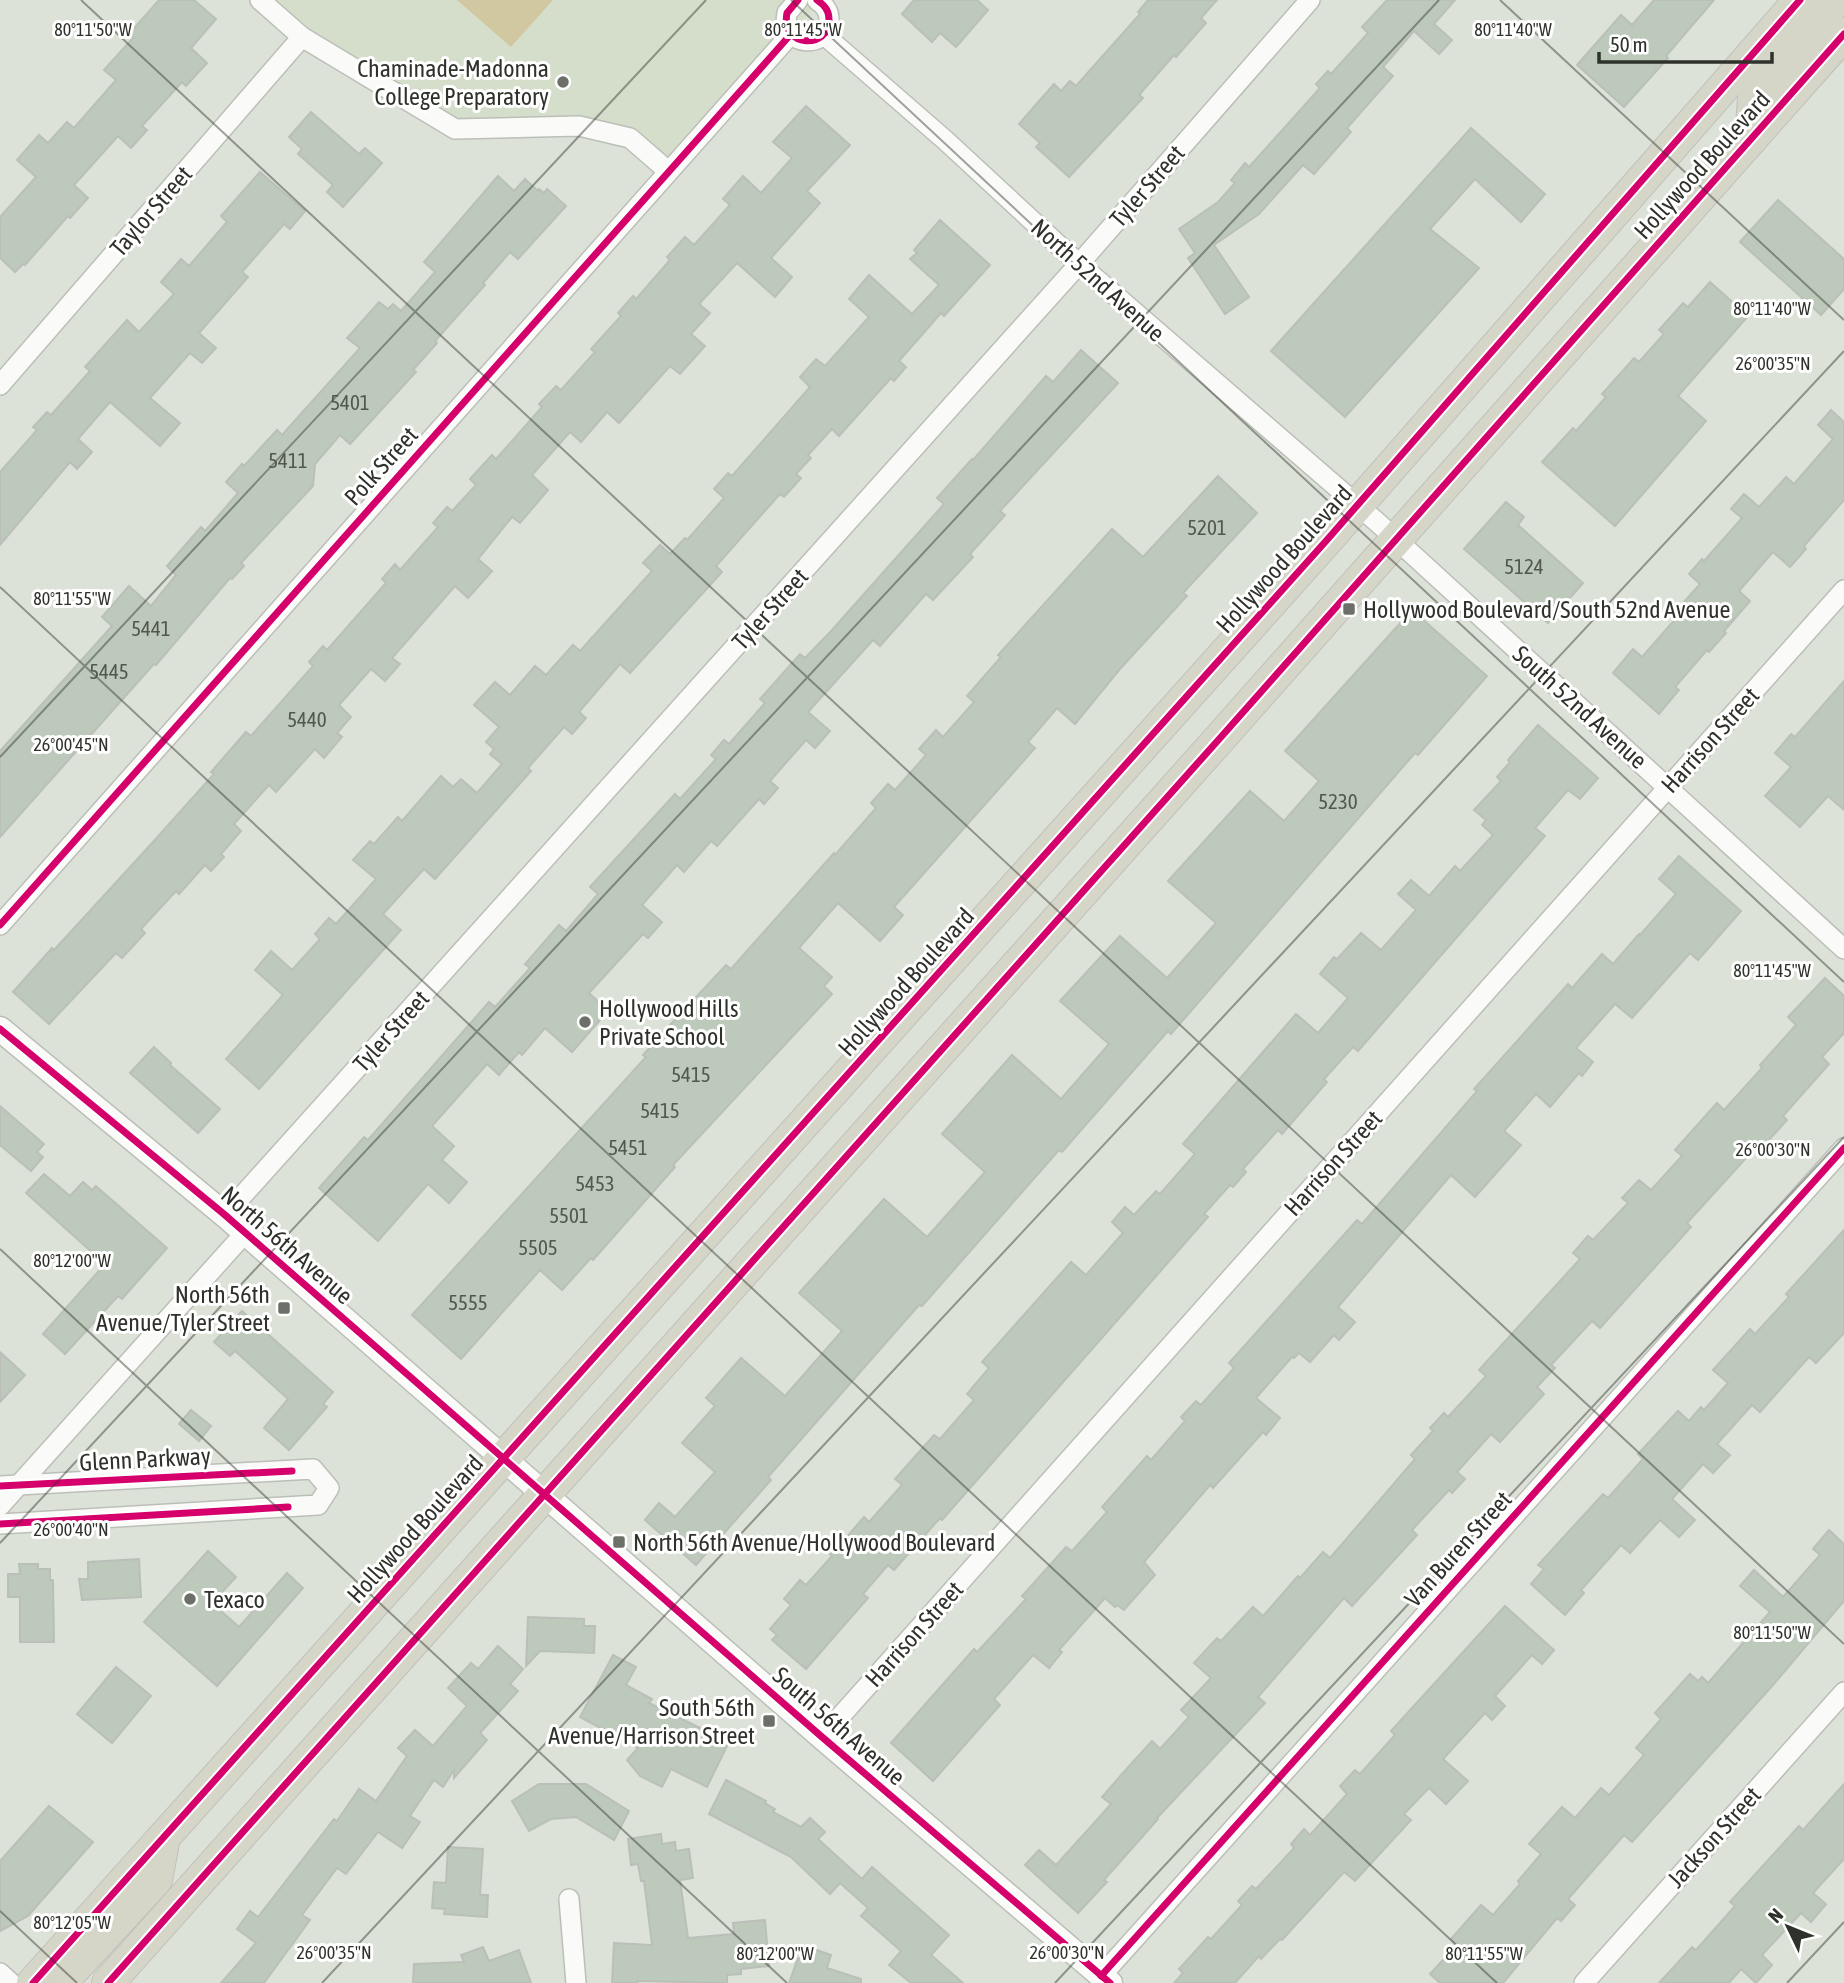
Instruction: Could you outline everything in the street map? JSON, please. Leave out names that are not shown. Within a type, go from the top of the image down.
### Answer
[{"type":"highway","name":"Hollywood Boulevard","points":[[108,1983],[544,1495],[1376,522],[1800,0]]},
{"type":"highway","points":[[1751,139],[1754,98],[1827,13],[1834,0]]},
{"type":"highway","name":"Hollywood Boulevard","points":[[33,1983],[503,1460],[1376,522],[1751,139],[1844,34]]},
{"type":"highway","points":[[61,1983],[156,1880],[165,1835]]},
{"type":"street","points":[[260,0],[302,37],[455,129],[579,127],[630,138],[668,171]]},
{"type":"street","points":[[797,0],[790,7],[785,20],[792,34],[808,41],[823,34],[829,23],[826,9],[819,0]]},
{"type":"street","name":"Tyler Street","points":[[225,1215],[1079,264],[1311,0]]},
{"type":"street","name":"Polk Street","points":[[0,925],[792,34]]},
{"type":"street","name":"North 52nd Avenue","points":[[823,34],[945,140],[1079,264],[1376,522]]},
{"type":"street","name":"Taylor Street","points":[[0,386],[302,37]]},
{"type":"street","name":"South 52nd Avenue","points":[[1376,522],[1844,949]]},
{"type":"street","name":"Harrison Street","points":[[822,1737],[1844,590]]},
{"type":"street","name":"North 56th Avenue","points":[[0,1029],[225,1215],[544,1495]]},
{"type":"street","name":"Van Buren Street","points":[[1106,1979],[1844,1148]]},
{"type":"street","points":[[0,1506],[9,1486],[245,1233]]},
{"type":"street","name":"Glenn Parkway","points":[[0,1524],[318,1505],[329,1488],[313,1469],[9,1486]]},
{"type":"street","name":"South 56th Avenue","points":[[544,1495],[1106,1979]]},
{"type":"street","name":"Jackson Street","points":[[1584,1983],[1844,1692]]},
{"type":"street","points":[[569,1899],[576,1983]]},
{"type":"street","points":[[0,1973],[11,1983]]},
{"type":"shaded area","name":"Chaminade-Madonna College Preparatory","points":[[260,0],[821,0],[668,171],[630,138],[455,129]]},
{"type":"shaded area","points":[[457,0],[553,0],[511,47]]},
{"type":"building","points":[[159,0],[194,0],[216,19],[191,48],[207,63],[186,86],[182,82],[142,126],[147,130],[131,148],[118,136],[74,185],[88,198],[70,218],[68,216],[25,265],[15,272],[0,258],[0,217],[36,177],[17,160],[39,135],[48,143],[67,122],[74,128],[116,80],[104,70],[133,38],[129,34]]},
{"type":"building","points":[[914,0],[977,0],[988,10],[956,47],[940,33],[932,42],[902,14]]},
{"type":"building","points":[[1148,0],[1217,0],[1201,18],[1206,23],[1139,95],[1143,98],[1069,177],[1036,147],[1040,143],[1019,124],[1054,84],[1061,91],[1070,81],[1076,86],[1140,14],[1138,12]]},
{"type":"building","points":[[1387,0],[1455,0],[1434,24],[1452,40],[1439,54],[1414,31],[1383,67],[1393,76],[1347,128],[1351,132],[1314,174],[1303,165],[1259,214],[1214,245],[1249,297],[1225,314],[1188,258],[1195,253],[1179,229],[1218,202],[1235,183],[1231,180],[1245,163],[1249,167],[1320,88],[1316,84],[1328,71],[1331,74],[1368,33],[1362,27]]},
{"type":"building","points":[[1654,0],[1714,0],[1666,56],[1668,58],[1624,107],[1577,65],[1621,15],[1632,25]]},
{"type":"building","points":[[806,106],[850,145],[807,191],[820,203],[771,258],[792,277],[775,297],[737,263],[699,304],[710,313],[691,334],[705,346],[680,374],[670,366],[619,423],[607,412],[581,442],[570,432],[532,475],[548,490],[520,523],[512,517],[478,559],[492,571],[468,598],[455,586],[392,658],[400,664],[385,681],[371,669],[339,705],[351,717],[337,733],[342,737],[324,758],[315,749],[276,792],[269,785],[234,824],[241,831],[221,854],[224,857],[211,871],[205,865],[179,894],[176,891],[141,929],[145,933],[122,958],[116,953],[49,1024],[13,992],[214,774],[211,772],[246,732],[251,736],[313,666],[309,662],[323,646],[327,650],[386,583],[382,579],[395,564],[400,570],[438,527],[433,523],[447,507],[452,511],[476,485],[470,479],[492,455],[496,459],[542,407],[539,404],[556,386],[561,390],[595,352],[591,349],[621,316],[618,313],[633,296],[636,299],[670,260],[667,257],[685,237],[694,245],[730,205],[723,199],[743,176],[761,193],[792,158],[773,142]]},
{"type":"building","points":[[311,112],[359,154],[365,148],[382,163],[343,207],[327,192],[333,185],[298,154],[302,149],[289,137]]},
{"type":"building","points":[[1471,128],[1545,194],[1521,222],[1475,179],[1430,229],[1479,268],[1345,417],[1271,351]]},
{"type":"building","points":[[260,172],[305,211],[290,229],[284,224],[242,272],[248,277],[199,333],[216,348],[202,363],[190,353],[150,398],[180,423],[160,446],[110,402],[78,439],[92,452],[77,469],[70,462],[0,545],[0,472],[37,430],[33,427],[47,412],[51,415],[90,371],[85,367],[127,320],[139,332],[174,294],[161,282],[181,259],[189,266],[227,222],[221,216]]},
{"type":"building","points":[[498,176],[514,191],[525,179],[538,191],[539,189],[544,193],[547,189],[566,206],[518,259],[510,252],[483,283],[485,285],[435,341],[437,343],[413,370],[416,372],[350,444],[340,435],[315,464],[313,486],[241,563],[244,566],[230,578],[156,665],[154,664],[0,837],[0,751],[112,626],[102,617],[129,586],[151,606],[176,575],[167,566],[201,527],[205,531],[238,493],[226,482],[277,430],[282,435],[360,348],[347,338],[379,302],[388,309],[393,304],[401,311],[435,272],[424,262]]},
{"type":"building","points":[[1778,200],[1844,259],[1844,289],[1821,315],[1740,242]]},
{"type":"building","points":[[940,220],[990,265],[944,316],[941,313],[899,361],[906,367],[894,381],[891,378],[839,436],[832,429],[808,455],[811,458],[796,474],[801,478],[784,497],[780,494],[716,566],[722,572],[630,673],[620,664],[579,712],[586,718],[572,734],[564,727],[528,768],[531,771],[435,879],[424,869],[383,914],[401,930],[259,1089],[226,1059],[283,995],[255,970],[271,951],[292,970],[320,939],[315,934],[329,918],[336,924],[376,879],[353,860],[370,841],[374,844],[398,817],[402,821],[441,776],[453,787],[461,779],[477,793],[502,764],[490,754],[494,749],[486,742],[499,727],[474,705],[495,682],[510,695],[535,666],[546,675],[573,645],[580,651],[652,571],[643,563],[660,545],[670,554],[685,538],[687,540],[724,498],[714,489],[728,473],[732,476],[810,387],[800,377],[816,359],[825,366],[869,317],[849,299],[869,275],[912,314],[939,285],[910,259],[917,253],[914,250]]},
{"type":"building","points":[[1710,282],[1748,316],[1678,396],[1706,421],[1615,526],[1542,462],[1573,428],[1576,431],[1606,397],[1602,394],[1634,358],[1639,362],[1664,334],[1659,330],[1683,303],[1688,307]]},
{"type":"building","points":[[1081,350],[1118,383],[1000,511],[1005,515],[970,554],[973,557],[933,600],[926,594],[880,646],[873,640],[808,712],[830,731],[815,748],[806,740],[770,781],[778,788],[764,804],[759,799],[717,846],[711,841],[684,872],[677,865],[642,905],[662,922],[648,938],[643,934],[589,993],[608,1011],[572,1052],[545,1028],[522,1055],[519,1052],[499,1075],[487,1064],[432,1126],[454,1146],[442,1160],[467,1182],[449,1203],[428,1184],[378,1241],[319,1188],[364,1137],[368,1140],[489,1002],[495,1007],[530,968],[525,964],[559,925],[566,931],[598,894],[590,887],[675,794],[680,799],[716,759],[711,755],[724,740],[729,744],[765,703],[760,699],[800,654],[805,658],[832,630],[944,504],[937,498],[1046,376],[1053,382]]},
{"type":"building","points":[[1831,410],[1844,422],[1844,500],[1804,546],[1806,549],[1790,567],[1773,552],[1739,591],[1750,601],[1724,631],[1726,633],[1709,652],[1707,650],[1675,687],[1679,690],[1659,714],[1613,673],[1633,649],[1642,657],[1678,616],[1674,613],[1700,584],[1689,574],[1742,518],[1731,509],[1744,494],[1759,507],[1786,477],[1794,484],[1833,439],[1818,425]]},
{"type":"building","points":[[1218,476],[1257,513],[1183,593],[1187,596],[1120,669],[1075,724],[1057,708],[1028,742],[1035,748],[894,907],[903,915],[880,941],[838,903],[799,948],[832,977],[824,986],[832,994],[673,1165],[675,1167],[593,1260],[591,1258],[562,1290],[540,1270],[461,1359],[412,1315],[646,1057],[643,1055],[666,1029],[726,965],[731,969],[834,853],[835,855],[876,808],[871,803],[888,784],[895,790],[926,755],[919,749],[936,730],[943,737],[974,702],[967,696],[1001,657],[998,655],[1112,529],[1143,557]]},
{"type":"building","points":[[1506,502],[1524,517],[1518,525],[1583,583],[1548,623],[1464,549]]},
{"type":"building","points":[[1412,610],[1487,676],[1418,755],[1415,753],[1171,1034],[1168,1031],[1062,1152],[1059,1150],[922,1306],[919,1305],[768,1477],[771,1480],[696,1565],[645,1520],[659,1503],[675,1517],[715,1472],[682,1443],[715,1406],[706,1398],[741,1358],[785,1396],[842,1331],[799,1293],[884,1199],[927,1237],[985,1172],[942,1134],[1012,1055],[1061,1099],[1109,1044],[1060,1001],[1120,936],[1167,978],[1216,923],[1168,881],[1250,791],[1284,821],[1319,781],[1285,751]]},
{"type":"building","points":[[1844,681],[1844,810],[1828,796],[1800,827],[1765,796],[1791,767],[1775,753],[1791,734],[1795,737]]},
{"type":"building","points":[[1538,725],[1598,778],[1580,799],[1568,790],[1535,828],[1545,836],[1358,1051],[1353,1047],[1324,1079],[1327,1082],[1282,1134],[1278,1130],[1243,1169],[1246,1172],[1233,1187],[1230,1185],[1204,1214],[1208,1217],[942,1520],[940,1518],[894,1570],[888,1565],[863,1594],[868,1598],[806,1669],[772,1640],[777,1635],[770,1629],[791,1605],[784,1599],[800,1580],[806,1585],[832,1556],[823,1547],[837,1531],[845,1539],[864,1517],[869,1522],[902,1485],[895,1479],[934,1435],[940,1439],[974,1400],[967,1394],[989,1368],[982,1362],[1071,1262],[1086,1275],[1123,1233],[1112,1222],[1125,1207],[1134,1215],[1156,1191],[1160,1194],[1195,1154],[1183,1144],[1296,1014],[1318,1033],[1348,998],[1320,974],[1334,957],[1337,959],[1361,933],[1381,950],[1416,910],[1398,894],[1411,880],[1429,896],[1455,866],[1460,871],[1493,835],[1482,825],[1486,820],[1474,810],[1501,781],[1497,777],[1510,762],[1508,760]]},
{"type":"building","points":[[1679,856],[1741,911],[1698,960],[1690,953],[1632,1018],[1615,1004],[1576,1048],[1593,1062],[1582,1076],[1579,1073],[1550,1107],[1536,1094],[1504,1131],[1521,1145],[1475,1197],[1451,1175],[1338,1307],[1355,1322],[1339,1340],[1334,1335],[1310,1362],[1299,1353],[1292,1357],[1256,1398],[1280,1418],[1266,1435],[1263,1432],[1213,1488],[1210,1485],[1144,1562],[1155,1575],[1124,1610],[1117,1605],[1115,1607],[1105,1598],[1059,1650],[1062,1652],[1049,1668],[1033,1655],[994,1699],[1000,1705],[933,1781],[891,1743],[974,1649],[977,1652],[1026,1599],[1022,1596],[1066,1547],[1072,1551],[1107,1512],[1102,1507],[1147,1456],[1151,1460],[1185,1421],[1181,1417],[1196,1401],[1201,1405],[1234,1368],[1229,1363],[1357,1220],[1362,1224],[1477,1091],[1474,1089],[1568,984],[1572,988],[1602,954],[1613,964],[1640,935],[1676,894],[1659,879]]},
{"type":"building","points":[[1825,978],[1844,996],[1844,1033],[1822,1057],[1829,1064],[1783,1116],[1787,1120],[1760,1150],[1756,1147],[1687,1223],[1691,1227],[1600,1328],[1592,1321],[1551,1365],[1555,1368],[1537,1387],[1544,1394],[1500,1442],[1491,1434],[1457,1472],[1465,1479],[1452,1493],[1449,1490],[1412,1530],[1417,1535],[1352,1606],[1344,1598],[1258,1697],[1265,1703],[1157,1818],[1104,1880],[1107,1882],[1078,1913],[1025,1865],[1039,1850],[1056,1865],[1095,1822],[1111,1804],[1102,1797],[1122,1774],[1152,1741],[1160,1749],[1189,1717],[1181,1710],[1211,1678],[1194,1663],[1217,1638],[1221,1641],[1253,1607],[1263,1616],[1323,1552],[1330,1558],[1415,1459],[1411,1455],[1433,1431],[1430,1428],[1444,1413],[1448,1417],[1486,1376],[1479,1370],[1580,1259],[1573,1253],[1588,1236],[1593,1240],[1628,1203],[1622,1198],[1639,1180],[1651,1190],[1682,1156],[1675,1150],[1717,1103],[1724,1110],[1762,1068],[1760,1065],[1796,1025],[1788,1017]]},
{"type":"building","points":[[154,1047],[170,1065],[220,1109],[198,1133],[130,1073]]},
{"type":"building","points":[[0,1106],[44,1144],[37,1152],[43,1157],[31,1171],[0,1145]]},
{"type":"building","points":[[44,1174],[70,1196],[83,1182],[92,1190],[96,1186],[167,1248],[122,1299],[118,1296],[65,1354],[43,1334],[105,1264],[26,1193]]},
{"type":"building","points":[[1844,1230],[1844,1333],[1816,1363],[1809,1357],[1760,1412],[1752,1405],[1717,1444],[1730,1455],[1713,1473],[1703,1464],[1672,1499],[1695,1520],[1679,1537],[1660,1520],[1630,1553],[1621,1545],[1581,1590],[1584,1593],[1565,1615],[1531,1584],[1544,1569],[1538,1565],[1603,1494],[1608,1498],[1643,1459],[1638,1454],[1678,1411],[1689,1421],[1701,1407],[1704,1410],[1728,1383],[1713,1370],[1750,1329],[1755,1334],[1789,1297],[1786,1294]]},
{"type":"building","points":[[242,1311],[333,1392],[323,1404],[327,1407],[289,1450],[264,1428],[288,1399],[235,1351],[230,1356],[214,1342]]},
{"type":"building","points":[[0,1352],[25,1375],[0,1402]]},
{"type":"building","points":[[191,1410],[211,1426],[199,1441],[179,1424]]},
{"type":"building","points":[[1829,1530],[1844,1544],[1844,1601],[1773,1685],[1632,1842],[1624,1835],[1568,1899],[1575,1905],[1561,1921],[1557,1918],[1503,1983],[1440,1983],[1430,1974],[1457,1945],[1451,1939],[1481,1905],[1493,1915],[1541,1854],[1529,1844],[1562,1807],[1575,1818],[1601,1788],[1609,1795],[1644,1755],[1636,1748],[1661,1719],[1655,1713],[1690,1674],[1698,1681],[1702,1677],[1708,1683],[1770,1612],[1740,1586],[1754,1570],[1783,1597],[1820,1555],[1813,1549]]},
{"type":"building","points":[[208,1551],[236,1577],[212,1603],[239,1627],[287,1573],[303,1588],[217,1686],[144,1622]]},
{"type":"building","points":[[139,1559],[141,1597],[82,1600],[79,1579],[88,1579],[88,1562]]},
{"type":"building","points":[[19,1564],[38,1564],[38,1569],[50,1569],[50,1580],[53,1580],[54,1642],[20,1642],[20,1597],[8,1597],[8,1574],[20,1574]]},
{"type":"building","points":[[1505,1606],[1554,1650],[1542,1664],[1532,1655],[1495,1696],[1505,1706],[1492,1720],[1485,1713],[1443,1759],[1468,1781],[1446,1804],[1429,1788],[1404,1814],[1411,1820],[1355,1881],[1344,1872],[1282,1940],[1261,1959],[1259,1956],[1235,1983],[1174,1983],[1183,1973],[1179,1969],[1242,1905],[1238,1901],[1252,1886],[1256,1889],[1294,1848],[1291,1844],[1304,1829],[1310,1835],[1347,1794],[1340,1786],[1355,1770],[1360,1774],[1395,1735],[1391,1731]]},
{"type":"building","points":[[528,1617],[584,1619],[584,1626],[595,1626],[594,1653],[540,1651],[526,1666]]},
{"type":"building","points":[[498,1646],[523,1669],[510,1684],[518,1691],[480,1733],[487,1740],[454,1778],[454,1770],[443,1787],[434,1780],[410,1816],[420,1822],[402,1848],[378,1832],[346,1874],[337,1868],[302,1915],[310,1920],[264,1983],[221,1983],[256,1943],[237,1929],[250,1911],[258,1917],[334,1819],[337,1821],[359,1789],[376,1801],[407,1756],[398,1748],[415,1730],[433,1746],[467,1706],[448,1688],[471,1663],[478,1669]]},
{"type":"building","points":[[613,1655],[636,1667],[626,1685],[652,1699],[649,1703],[729,1742],[707,1787],[671,1769],[662,1787],[640,1776],[627,1760],[638,1748],[580,1717]]},
{"type":"building","points":[[116,1667],[151,1696],[112,1743],[77,1714]]},
{"type":"building","points":[[726,1780],[766,1801],[765,1803],[775,1809],[773,1812],[801,1827],[810,1818],[825,1832],[818,1839],[862,1879],[872,1867],[949,1935],[931,1955],[963,1983],[911,1983],[889,1965],[901,1951],[861,1916],[868,1908],[840,1883],[830,1894],[791,1857],[709,1814]]},
{"type":"building","points":[[539,1784],[586,1784],[629,1811],[614,1840],[576,1817],[551,1819],[529,1831],[512,1801]]},
{"type":"building","points":[[1844,1784],[1844,1859],[1813,1893],[1826,1904],[1811,1922],[1801,1913],[1762,1955],[1772,1965],[1756,1983],[1741,1969],[1729,1983],[1659,1983],[1692,1947],[1696,1950],[1735,1906],[1730,1902],[1799,1826],[1803,1830]]},
{"type":"building","points":[[49,1806],[93,1842],[28,1916],[0,1931],[0,1861]]},
{"type":"building","points":[[661,1834],[662,1844],[675,1842],[676,1851],[689,1849],[693,1878],[680,1880],[688,1938],[734,1934],[733,1923],[765,1920],[769,1966],[741,1969],[741,1974],[727,1975],[727,1983],[612,1983],[614,1943],[652,1945],[644,1881],[641,1881],[638,1864],[631,1865],[628,1839]]},
{"type":"building","points":[[448,1847],[483,1849],[480,1895],[488,1895],[487,1917],[444,1914],[445,1909],[432,1908],[434,1882],[446,1883]]},
{"type":"building","points":[[483,1947],[489,1961],[519,1950],[531,1983],[413,1983],[414,1964],[464,1962],[461,1955]]},
{"type":"building","points":[[808,1947],[831,1955],[827,1968],[861,1979],[861,1983],[789,1983],[798,1958],[803,1960]]},
{"type":"cycle path","points":[[798,0],[787,13],[787,25],[791,33],[806,41],[822,36],[827,29],[828,13],[817,0]]},
{"type":"cycle path","points":[[33,1983],[1326,541],[1800,0]]},
{"type":"cycle path","points":[[0,925],[791,34]]},
{"type":"cycle path","points":[[108,1983],[1221,737],[1844,34]]},
{"type":"cycle path","points":[[0,1029],[225,1215],[822,1737],[1110,1983]]},
{"type":"cycle path","points":[[1101,1976],[1844,1148]]},
{"type":"cycle path","points":[[0,1486],[292,1471]]},
{"type":"cycle path","points":[[0,1524],[288,1507]]},
{"type":"place","name":"Chaminade-Madonna College Preparatory","points":[[563,82]]},
{"type":"place","name":"Hollywood Boulevard/South 52nd Avenue","points":[[1349,609]]},
{"type":"place","name":"Hollywood Hills Private School","points":[[585,1022]]},
{"type":"place","name":"North 56th Avenue/Tyler Street","points":[[284,1308]]},
{"type":"place","name":"North 56th Avenue/Hollywood Boulevard","points":[[619,1542]]},
{"type":"place","name":"Texaco","points":[[190,1599]]},
{"type":"place","name":"South 56th Avenue/Harrison Street","points":[[769,1721]]}]
